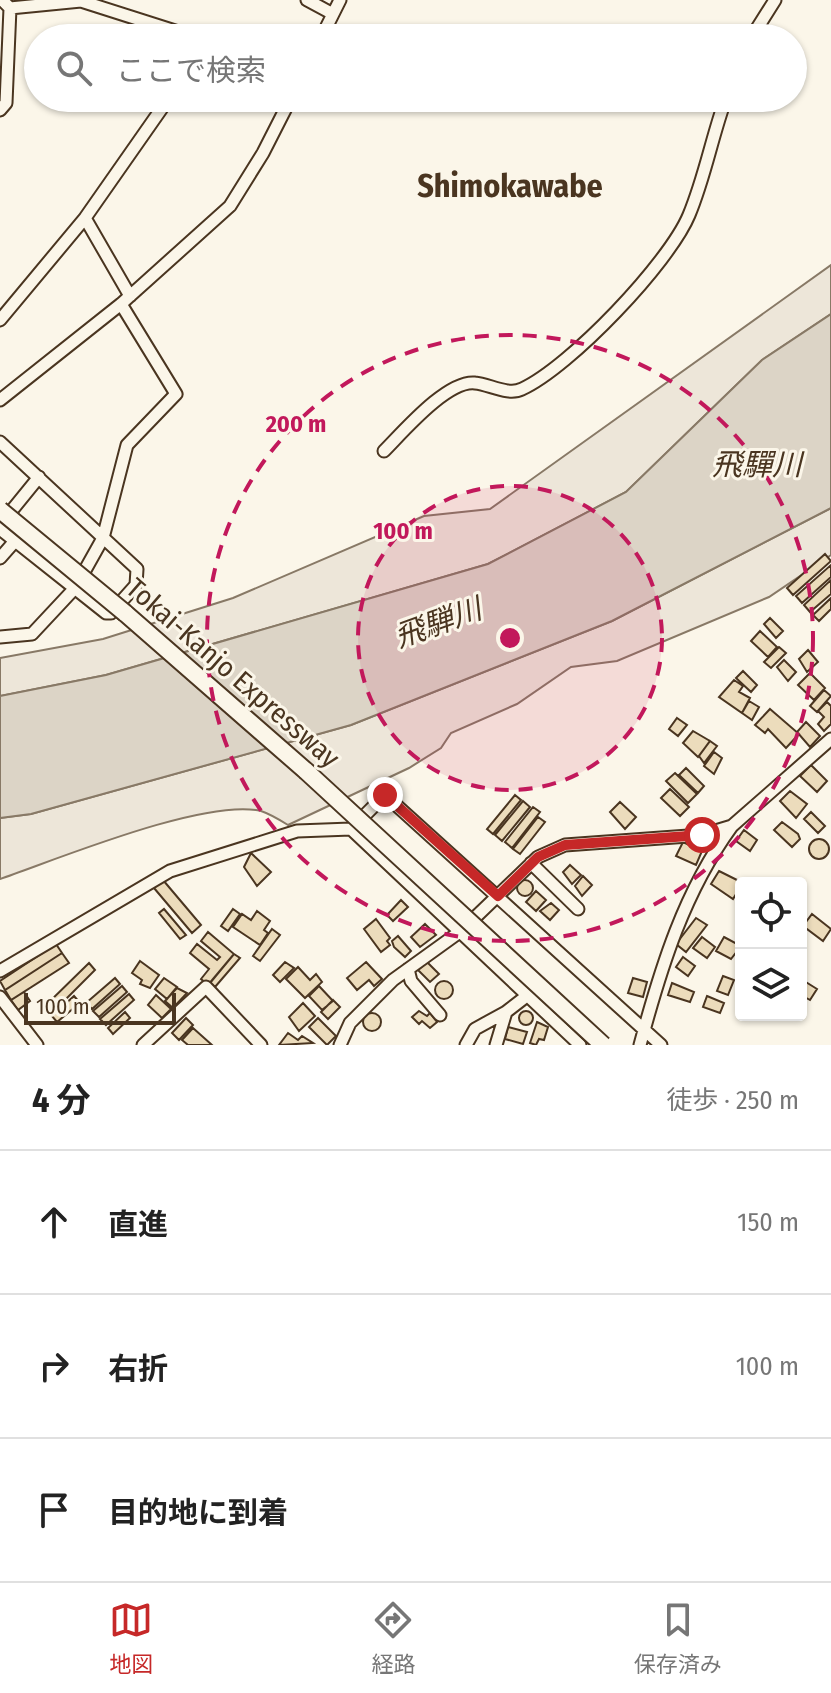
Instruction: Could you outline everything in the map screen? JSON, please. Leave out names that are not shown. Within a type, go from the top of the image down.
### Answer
[{"type":"highway","name":"Tokai-Kanjo Expressway","points":[[0,510],[314,778],[603,1045]]},
{"type":"street","points":[[307,0],[333,14]]},
{"type":"street","points":[[328,24],[340,0]]},
{"type":"street","points":[[760,24],[775,0]]},
{"type":"street","points":[[0,110],[6,103],[6,4],[81,1],[153,24]]},
{"type":"street","points":[[0,320],[85,218],[159,112]]},
{"type":"street","points":[[0,400],[126,300],[230,206],[284,112]]},
{"type":"street","points":[[384,451],[446,392],[463,383],[473,382],[515,392],[524,389],[551,371],[616,311],[669,248],[688,217],[722,112]]},
{"type":"street","points":[[0,637],[32,634],[75,588],[103,538],[127,445],[176,394],[85,218]]},
{"type":"street","points":[[0,442],[39,477],[137,569],[136,585],[111,613],[102,611],[0,526],[39,477]]},
{"type":"street","points":[[0,558],[15,541]]},
{"type":"street","points":[[640,1045],[675,930],[696,879],[732,826],[830,742]]},
{"type":"street","points":[[0,971],[170,871],[297,831],[351,829],[385,795],[661,1045]]},
{"type":"street","points":[[340,1045],[350,1023],[408,969],[461,931],[531,863],[565,845],[702,835],[732,826]]},
{"type":"street","points":[[351,829],[580,1045]]},
{"type":"street","points":[[531,863],[578,909]]},
{"type":"street","points":[[408,969],[411,981],[440,1015]]},
{"type":"street","points":[[143,1045],[206,987],[261,1045]]},
{"type":"street","points":[[466,1045],[475,1029],[506,1012],[528,995]]},
{"type":"street","points":[[0,997],[37,1045]]},
{"type":"street","points":[[496,1045],[506,1012]]},
{"type":"shaded area","points":[[831,265],[831,314],[762,360],[626,492],[488,564],[106,675],[0,696],[0,658],[103,639],[233,598],[424,516],[490,509]]},
{"type":"shaded area","points":[[831,508],[831,555],[769,597],[617,661],[571,667],[517,704],[451,733],[441,748],[409,768],[288,825],[261,811],[236,809],[205,813],[93,845],[0,879],[0,818],[31,814],[351,725],[612,621]]},
{"type":"water","name":"飛驒川","points":[[831,314],[831,508],[612,621],[351,725],[31,814],[0,818],[0,696],[106,675],[488,564],[626,492],[762,360]]},
{"type":"building","points":[[825,554],[831,561],[793,595],[787,588]]},
{"type":"building","points":[[831,565],[831,577],[802,603],[796,596]]},
{"type":"building","points":[[831,580],[831,594],[810,612],[804,605]]},
{"type":"building","points":[[831,598],[831,609],[819,621],[813,615]]},
{"type":"building","points":[[770,618],[783,631],[776,638],[764,624]]},
{"type":"building","points":[[760,631],[777,647],[768,657],[751,641]]},
{"type":"building","points":[[779,647],[786,653],[771,668],[764,662]]},
{"type":"building","points":[[808,650],[818,662],[807,672],[799,659]]},
{"type":"building","points":[[784,660],[796,672],[788,681],[777,667]]},
{"type":"building","points":[[743,671],[757,685],[751,692],[736,678]]},
{"type":"building","points":[[810,673],[825,688],[814,700],[798,685]]},
{"type":"building","points":[[734,680],[743,686],[739,692],[750,698],[742,713],[719,697]]},
{"type":"building","points":[[824,690],[831,696],[817,712],[810,706]]},
{"type":"building","points":[[749,701],[759,707],[752,720],[742,713]]},
{"type":"building","points":[[827,702],[831,706],[831,724],[824,731],[818,724],[824,717],[818,711]]},
{"type":"building","points":[[770,709],[799,734],[786,748],[768,729],[765,733],[755,725]]},
{"type":"building","points":[[677,718],[687,725],[678,736],[669,729]]},
{"type":"building","points":[[806,722],[820,736],[810,747],[797,732]]},
{"type":"building","points":[[693,731],[710,741],[698,757],[683,743]]},
{"type":"building","points":[[710,741],[717,746],[704,763],[699,756]]},
{"type":"building","points":[[714,752],[722,758],[714,774],[704,766]]},
{"type":"building","points":[[811,765],[827,781],[817,792],[800,776]]},
{"type":"building","points":[[686,768],[704,786],[698,793],[679,775]]},
{"type":"building","points":[[675,773],[697,794],[688,803],[666,781]]},
{"type":"building","points":[[670,789],[689,807],[680,816],[661,798]]},
{"type":"building","points":[[790,791],[807,804],[796,818],[780,801]]},
{"type":"building","points":[[515,795],[521,800],[493,834],[487,829]]},
{"type":"building","points":[[523,801],[530,807],[502,841],[495,835]]},
{"type":"building","points":[[620,802],[636,817],[625,829],[610,812]]},
{"type":"building","points":[[533,807],[540,812],[512,848],[505,842]]},
{"type":"building","points":[[811,812],[825,826],[818,833],[804,819]]},
{"type":"building","points":[[538,817],[545,822],[520,854],[513,849]]},
{"type":"building","points":[[782,822],[800,839],[792,847],[774,830]]},
{"type":"building","points":[[744,830],[757,840],[750,851],[736,841]]},
{"type":"building","points":[[819,839],[826,842],[829,849],[826,856],[819,859],[812,856],[809,849],[812,842]]},
{"type":"building","points":[[683,842],[702,851],[696,865],[676,856]]},
{"type":"building","points":[[251,853],[271,872],[257,886],[244,867]]},
{"type":"building","points":[[570,865],[581,875],[572,884],[563,872]]},
{"type":"building","points":[[719,871],[735,879],[735,896],[733,899],[711,884]]},
{"type":"building","points":[[583,876],[592,885],[582,896],[575,886]]},
{"type":"building","points":[[163,880],[201,925],[192,933],[154,888]]},
{"type":"building","points":[[525,880],[533,888],[525,896],[517,888]]},
{"type":"building","points":[[536,891],[546,900],[536,911],[526,902]]},
{"type":"building","points":[[401,900],[408,907],[393,921],[387,915]]},
{"type":"building","points":[[551,903],[559,910],[550,920],[540,911]]},
{"type":"building","points":[[164,909],[186,935],[180,939],[159,913]]},
{"type":"building","points":[[233,909],[240,914],[228,931],[221,926]]},
{"type":"building","points":[[257,911],[270,921],[264,930],[268,933],[260,945],[233,927],[242,914],[251,920]]},
{"type":"building","points":[[812,914],[831,929],[823,941],[807,929],[807,921]]},
{"type":"building","points":[[696,918],[707,925],[686,952],[676,944]]},
{"type":"building","points":[[376,919],[390,938],[387,941],[390,945],[381,952],[364,929]]},
{"type":"building","points":[[425,924],[436,935],[420,947],[411,937]]},
{"type":"building","points":[[272,929],[280,935],[260,961],[253,956]]},
{"type":"building","points":[[208,932],[234,954],[208,985],[201,979],[209,969],[190,953],[197,944],[217,960],[220,957],[201,941]]},
{"type":"building","points":[[398,936],[411,951],[405,957],[392,941]]},
{"type":"building","points":[[702,937],[715,947],[707,958],[693,948]]},
{"type":"building","points":[[724,937],[735,943],[735,954],[731,959],[716,951]]},
{"type":"building","points":[[56,944],[62,953],[5,990],[0,981]]},
{"type":"building","points":[[62,953],[69,963],[11,1000],[5,990]]},
{"type":"building","points":[[234,954],[240,958],[215,987],[210,983]]},
{"type":"building","points":[[683,957],[695,966],[688,976],[676,967]]},
{"type":"building","points":[[140,961],[159,975],[150,988],[140,984],[142,980],[132,973]]},
{"type":"building","points":[[285,962],[294,968],[280,982],[273,975]]},
{"type":"building","points":[[366,962],[382,979],[374,986],[369,980],[357,990],[347,978]]},
{"type":"building","points":[[427,962],[439,974],[430,982],[418,970]]},
{"type":"building","points":[[89,963],[95,970],[52,1013],[45,1006]]},
{"type":"building","points":[[298,967],[310,980],[316,974],[322,982],[305,998],[286,979]]},
{"type":"building","points":[[723,976],[734,980],[728,995],[717,991]]},
{"type":"building","points":[[115,978],[120,984],[92,1009],[86,1003]]},
{"type":"building","points":[[164,978],[177,987],[167,999],[155,989]]},
{"type":"building","points":[[633,978],[647,982],[643,997],[628,993]]},
{"type":"building","points":[[444,981],[453,990],[444,999],[435,990]]},
{"type":"building","points":[[672,983],[694,992],[690,1002],[668,995]]},
{"type":"building","points":[[807,983],[817,989],[810,1000],[807,998]]},
{"type":"building","points":[[122,986],[127,992],[99,1017],[93,1011]]},
{"type":"building","points":[[319,986],[333,1001],[322,1010],[309,996]]},
{"type":"building","points":[[177,988],[187,993],[173,1008],[165,1001]]},
{"type":"building","points":[[24,992],[30,1001],[18,1010],[11,1000]]},
{"type":"building","points":[[129,994],[134,1000],[106,1025],[100,1019]]},
{"type":"building","points":[[156,995],[171,1009],[162,1018],[148,1005]]},
{"type":"building","points":[[74,996],[80,1003],[57,1022],[52,1016]]},
{"type":"building","points":[[707,996],[724,1003],[720,1013],[703,1007]]},
{"type":"building","points":[[333,1000],[340,1007],[328,1019],[321,1012]]},
{"type":"building","points":[[303,1003],[315,1016],[299,1031],[289,1017]]},
{"type":"building","points":[[419,1011],[427,1016],[430,1013],[437,1022],[430,1028],[422,1021],[419,1024],[412,1017]]},
{"type":"building","points":[[526,1011],[533,1018],[526,1025],[519,1018]]},
{"type":"building","points":[[125,1012],[130,1018],[113,1034],[108,1028]]},
{"type":"building","points":[[372,1013],[381,1022],[372,1031],[363,1022]]},
{"type":"building","points":[[186,1018],[193,1025],[179,1040],[172,1033]]},
{"type":"building","points":[[318,1018],[336,1036],[327,1045],[309,1027]]},
{"type":"building","points":[[537,1022],[548,1027],[544,1040],[539,1039],[536,1045],[530,1043]]},
{"type":"building","points":[[508,1027],[527,1032],[523,1044],[505,1039]]},
{"type":"building","points":[[193,1028],[212,1045],[188,1045],[182,1040]]},
{"type":"building","points":[[288,1033],[298,1040],[302,1036],[313,1043],[279,1045]]},
{"type":"district","name":"Shimokawabe","points":[[510,186]]},
{"type":"route","points":[[385,795],[498,896],[538,857],[565,845],[702,835]]},
{"type":"water label","name":"飛騨川","points":[[438,623]]}]
